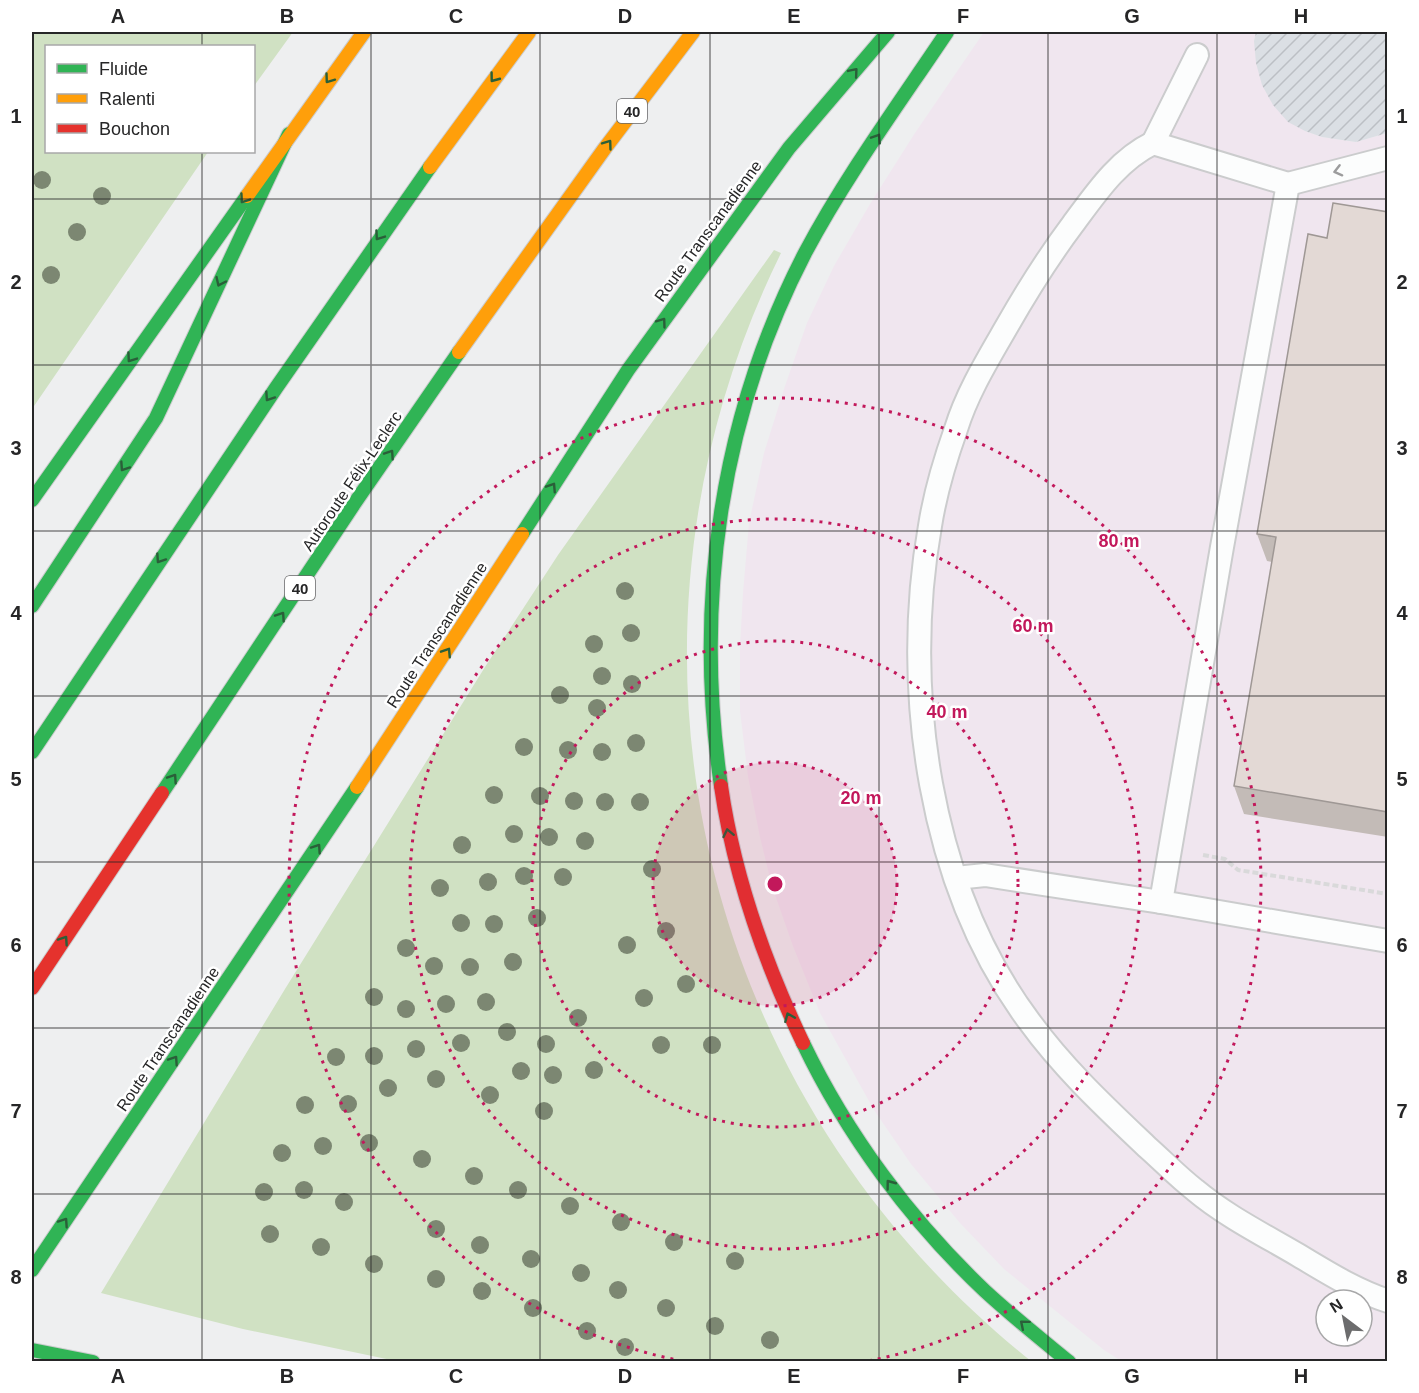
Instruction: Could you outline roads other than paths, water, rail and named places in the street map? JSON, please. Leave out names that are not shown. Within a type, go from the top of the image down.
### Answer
[{"type":"main road","points":[[32,500],[364,32]]},
{"type":"main road","points":[[32,752],[350,278],[446,142],[529,32]]},
{"type":"main road","name":"Autoroute Félix-Leclerc","points":[[32,988],[491,306],[573,191],[693,32]]},
{"type":"main road","name":"Route Transcanadienne","points":[[32,1270],[416,701],[628,370],[789,148],[888,32]]},
{"type":"main road","points":[[947,32],[826,215],[787,292],[751,382],[732,450],[719,511],[711,580],[708,647],[710,715],[719,790],[749,911],[772,978],[798,1038],[827,1091],[861,1146],[902,1200],[941,1245],[986,1292],[1070,1362]]},
{"type":"main road","points":[[32,606],[156,418],[290,134]]},
{"type":"main road","points":[[32,1350],[93,1362]]},
{"type":"lane","points":[[1197,56],[1153,143],[1137,150],[1115,170],[1059,243],[1019,305],[976,381],[956,426],[930,526],[923,575],[919,649],[924,737],[930,783],[941,834],[980,936],[1004,983],[1027,1020],[1065,1066],[1197,1192],[1245,1224],[1358,1291],[1388,1301]]},
{"type":"lane","points":[[1153,143],[1288,184],[1388,158]]},
{"type":"lane","points":[[1161,902],[1288,184]]},
{"type":"lane","points":[[956,878],[985,875],[1388,941]]}]
